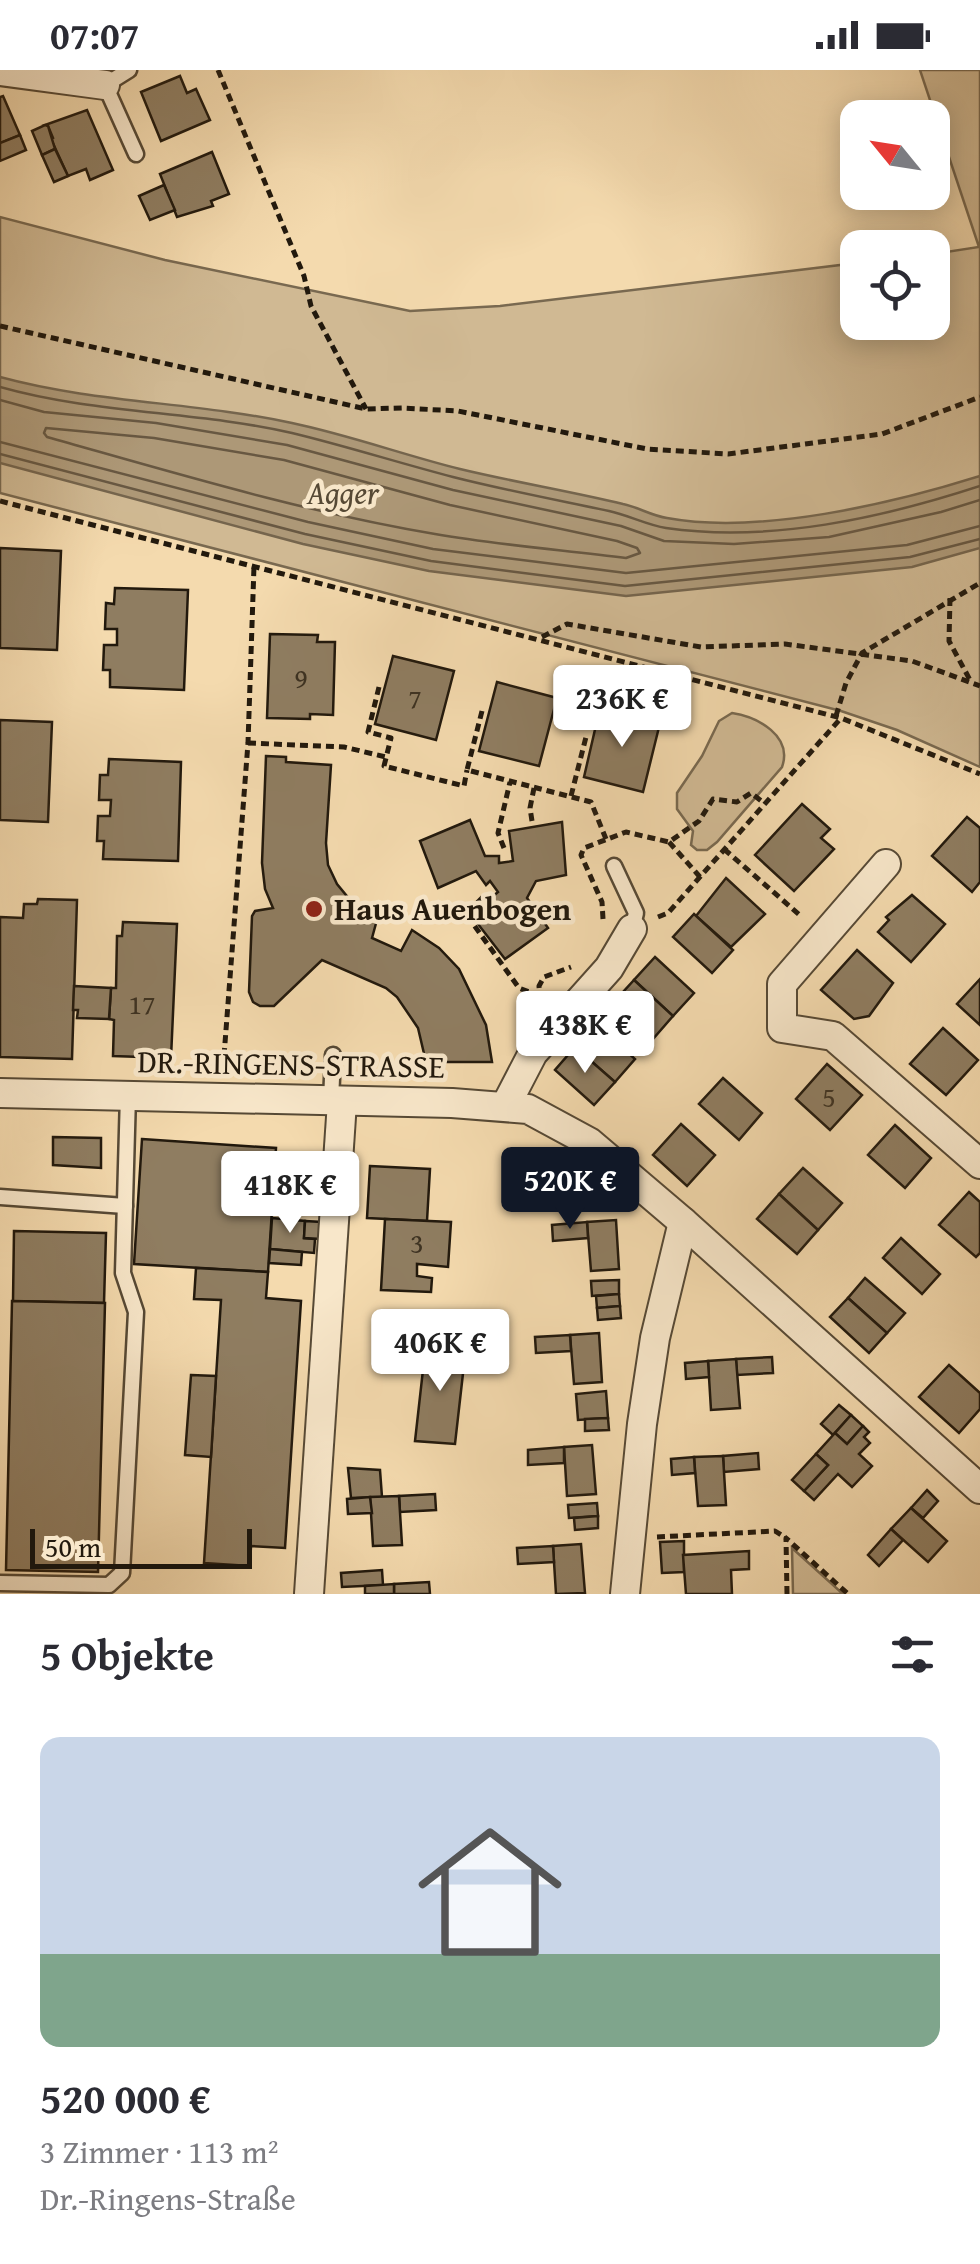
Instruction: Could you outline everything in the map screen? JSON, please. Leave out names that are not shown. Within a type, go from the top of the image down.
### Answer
[{"type":"street","points":[[0,71],[100,78]]},
{"type":"street","points":[[886,864],[782,984],[782,1028],[833,1036],[974,1146]]},
{"type":"street","points":[[506,1106],[533,1053],[609,968],[632,930]]},
{"type":"street","name":"DR.-RINGENS-STRASSE","points":[[0,1093],[506,1106],[546,1116],[589,1142],[683,1222],[980,1489]]},
{"type":"street","points":[[309,1594],[337,1101]]},
{"type":"street","points":[[625,1594],[642,1424],[656,1338],[683,1222]]},
{"type":"lane","points":[[129,70],[100,78],[136,154]]},
{"type":"lane","points":[[614,866],[636,913],[632,930]]},
{"type":"lane","points":[[332,1054],[337,1101]]},
{"type":"lane","points":[[0,1583],[109,1585],[122,1573],[136,1312],[123,1273],[128,1095]]},
{"type":"lane","points":[[0,1198],[124,1206]]},
{"type":"path","points":[[218,70],[304,276],[311,306],[366,409]]},
{"type":"path","points":[[0,326],[366,409],[458,412],[646,448],[728,454],[882,434],[980,397]]},
{"type":"path","points":[[0,501],[838,717],[980,774]]},
{"type":"path","points":[[221,1097],[248,742],[254,566]]},
{"type":"path","points":[[632,930],[668,912],[838,717],[846,683],[862,652],[980,582]]},
{"type":"path","points":[[950,598],[949,642],[971,682]]},
{"type":"path","points":[[540,638],[567,624],[700,647],[785,644],[862,652],[912,661],[980,686]]},
{"type":"path","points":[[379,687],[368,732],[390,738],[384,766],[464,786],[482,711]]},
{"type":"path","points":[[571,796],[586,737]]},
{"type":"path","points":[[248,742],[344,748],[386,757]]},
{"type":"path","points":[[468,770],[591,802],[606,839]]},
{"type":"path","points":[[504,848],[498,832],[510,782]]},
{"type":"path","points":[[532,821],[534,788]]},
{"type":"path","points":[[669,842],[700,876]]},
{"type":"path","points":[[724,849],[823,935]]},
{"type":"path","points":[[483,897],[466,914],[519,988],[539,996]]},
{"type":"path","points":[[630,1538],[775,1530],[848,1594]]},
{"type":"path","points":[[786,1538],[787,1594]]},
{"type":"green space","points":[[920,70],[980,70],[980,767],[897,730],[841,711],[0,493],[0,217],[165,260],[410,311],[500,306],[840,265],[840,340],[950,340],[950,251],[979,247],[950,160],[950,100],[930,100]]},
{"type":"green space","points":[[732,713],[762,724],[778,737],[784,756],[782,767],[717,842],[707,850],[697,850],[691,845],[693,831],[677,809],[677,793],[719,721]]},
{"type":"green space","points":[[792,1548],[843,1594],[793,1594]]},
{"type":"water","name":"Agger","points":[[0,377],[72,392],[292,423],[460,469],[623,504],[661,517],[703,522],[742,523],[825,514],[980,476],[980,548],[912,567],[626,596],[429,571],[303,544],[0,463]]},
{"type":"building","points":[[180,76],[187,93],[196,89],[210,120],[161,141],[141,92]]},
{"type":"building","points":[[3,96],[20,135],[0,143],[0,97]]},
{"type":"building","points":[[87,110],[113,170],[90,180],[86,169],[68,176],[45,125]]},
{"type":"building","points":[[45,125],[55,149],[42,155],[32,131]]},
{"type":"building","points":[[20,135],[26,150],[0,161],[0,143]]},
{"type":"building","points":[[55,149],[68,176],[54,182],[42,155]]},
{"type":"building","points":[[212,152],[229,194],[211,201],[213,206],[177,217],[160,174]]},
{"type":"building","points":[[164,185],[175,210],[150,220],[139,196]]},
{"type":"building","points":[[0,548],[61,551],[57,650],[0,648]]},
{"type":"building","points":[[115,588],[188,590],[184,690],[110,687],[110,670],[103,670],[104,645],[117,645],[117,629],[105,629],[106,603],[114,604]]},
{"type":"building","points":[[270,634],[318,635],[317,642],[335,642],[333,715],[267,718]]},
{"type":"building","points":[[393,656],[454,671],[436,740],[375,724]]},
{"type":"building","points":[[497,682],[557,698],[539,766],[479,751]]},
{"type":"building","points":[[600,708],[660,723],[643,792],[584,777]]},
{"type":"building","points":[[0,720],[52,722],[48,822],[0,820]]},
{"type":"building","name":"Haus Auenbogen","points":[[266,756],[286,757],[286,762],[331,765],[326,843],[328,865],[337,884],[351,901],[378,916],[372,938],[401,951],[412,930],[439,948],[459,969],[486,1025],[492,1062],[426,1062],[418,1028],[397,997],[386,988],[322,960],[274,1006],[253,1002],[249,992],[252,916],[255,911],[273,908],[265,889],[262,863]]},
{"type":"building","points":[[109,759],[181,762],[178,861],[103,859],[104,841],[97,841],[98,816],[110,816],[111,800],[99,800],[100,775],[108,775]]},
{"type":"building","points":[[802,804],[830,829],[821,838],[834,849],[794,891],[755,855]]},
{"type":"building","points":[[967,817],[980,828],[980,882],[972,892],[932,856]]},
{"type":"building","points":[[470,820],[485,856],[499,856],[499,863],[513,861],[509,831],[562,822],[566,875],[536,881],[527,898],[548,928],[505,959],[471,915],[498,892],[490,881],[486,885],[476,871],[438,888],[420,841]]},
{"type":"building","points":[[726,878],[765,914],[731,947],[696,916]]},
{"type":"building","points":[[912,895],[945,924],[911,962],[878,932],[889,920],[886,917]]},
{"type":"building","points":[[38,899],[77,900],[72,1059],[0,1057],[0,917],[23,918],[24,904],[37,904]]},
{"type":"building","points":[[694,914],[733,950],[712,973],[673,937]]},
{"type":"building","points":[[123,922],[177,924],[171,1058],[113,1056],[111,988],[116,988],[117,936],[122,936]]},
{"type":"building","points":[[857,950],[893,983],[869,1016],[854,1019],[821,990]]},
{"type":"building","points":[[655,957],[694,993],[673,1016],[634,980]]},
{"type":"building","points":[[980,979],[980,1025],[957,1004]]},
{"type":"building","points":[[634,980],[673,1016],[653,1039],[613,1003]]},
{"type":"building","points":[[74,986],[111,988],[109,1019],[77,1018],[78,1010],[73,1010]]},
{"type":"building","points":[[596,1023],[635,1059],[615,1082],[575,1047]]},
{"type":"building","points":[[943,1028],[978,1060],[946,1095],[910,1064]]},
{"type":"building","points":[[575,1047],[615,1082],[594,1105],[555,1070]]},
{"type":"building","points":[[827,1064],[862,1095],[830,1130],[796,1099]]},
{"type":"building","points":[[723,1078],[762,1113],[739,1140],[699,1104]]},
{"type":"building","points":[[681,1124],[715,1155],[687,1186],[653,1155]]},
{"type":"building","points":[[895,1125],[931,1158],[905,1188],[868,1155]]},
{"type":"building","points":[[53,1137],[101,1138],[101,1168],[53,1165]]},
{"type":"building","points":[[142,1139],[276,1148],[268,1272],[134,1264]]},
{"type":"building","points":[[509,1151],[527,1152],[526,1182],[508,1181]]},
{"type":"building","points":[[370,1166],[430,1169],[427,1221],[367,1218]]},
{"type":"building","points":[[803,1168],[842,1203],[818,1230],[779,1194]]},
{"type":"building","points":[[969,1192],[980,1202],[980,1253],[976,1257],[939,1225]]},
{"type":"building","points":[[779,1194],[818,1230],[797,1254],[757,1219]]},
{"type":"building","points":[[272,1218],[305,1221],[304,1238],[315,1239],[314,1253],[270,1249]]},
{"type":"building","points":[[385,1219],[451,1222],[448,1267],[417,1264],[417,1276],[432,1278],[431,1292],[381,1290]]},
{"type":"building","points":[[616,1220],[619,1269],[591,1271],[587,1222]]},
{"type":"building","points":[[305,1221],[322,1222],[321,1239],[304,1238]]},
{"type":"building","points":[[587,1222],[588,1238],[553,1241],[552,1225]]},
{"type":"building","points":[[14,1231],[106,1233],[104,1303],[13,1301]]},
{"type":"building","points":[[901,1238],[940,1274],[922,1294],[883,1258]]},
{"type":"building","points":[[270,1249],[302,1252],[301,1265],[269,1263]]},
{"type":"building","points":[[196,1268],[268,1272],[266,1298],[301,1301],[285,1548],[251,1546],[250,1566],[204,1563],[221,1300],[194,1299]]},
{"type":"building","points":[[865,1278],[905,1313],[887,1333],[848,1298]]},
{"type":"building","points":[[619,1280],[619,1294],[592,1296],[591,1281]]},
{"type":"building","points":[[619,1294],[620,1306],[597,1308],[596,1296]]},
{"type":"building","points":[[848,1298],[887,1333],[869,1353],[830,1317]]},
{"type":"building","points":[[12,1301],[105,1303],[98,1572],[6,1570]]},
{"type":"building","points":[[620,1306],[621,1318],[598,1320],[597,1308]]},
{"type":"building","points":[[599,1333],[602,1382],[574,1384],[570,1335]]},
{"type":"building","points":[[570,1335],[571,1351],[536,1353],[535,1337]]},
{"type":"building","points":[[426,1343],[466,1347],[455,1444],[415,1441]]},
{"type":"building","points":[[772,1357],[773,1373],[737,1375],[736,1359]]},
{"type":"building","points":[[736,1359],[740,1408],[711,1410],[708,1361]]},
{"type":"building","points":[[708,1361],[709,1377],[686,1379],[685,1363]]},
{"type":"building","points":[[949,1365],[980,1393],[980,1409],[959,1433],[919,1397]]},
{"type":"building","points":[[191,1375],[216,1376],[211,1457],[185,1455]]},
{"type":"building","points":[[606,1391],[608,1418],[578,1420],[576,1394]]},
{"type":"building","points":[[839,1405],[851,1415],[833,1435],[821,1424]]},
{"type":"building","points":[[851,1415],[863,1426],[847,1444],[835,1433]]},
{"type":"building","points":[[608,1418],[609,1430],[585,1431],[585,1419]]},
{"type":"building","points":[[863,1426],[869,1432],[864,1437],[870,1443],[859,1454],[872,1466],[852,1487],[838,1474],[814,1500],[804,1491],[828,1465],[816,1454],[835,1433],[847,1444]]},
{"type":"building","points":[[592,1445],[596,1494],[567,1496],[564,1447]]},
{"type":"building","points":[[564,1447],[564,1463],[528,1465],[528,1450]]},
{"type":"building","points":[[758,1453],[759,1469],[724,1472],[723,1456]]},
{"type":"building","points":[[816,1454],[828,1465],[804,1491],[792,1480]]},
{"type":"building","points":[[723,1456],[726,1505],[698,1506],[694,1457]]},
{"type":"building","points":[[694,1457],[695,1473],[672,1475],[671,1459]]},
{"type":"building","points":[[348,1468],[380,1470],[382,1497],[351,1498]]},
{"type":"building","points":[[927,1490],[938,1501],[923,1518],[911,1508]]},
{"type":"building","points":[[435,1494],[436,1510],[400,1512],[399,1496]]},
{"type":"building","points":[[399,1496],[402,1545],[373,1546],[370,1497]]},
{"type":"building","points":[[370,1497],[372,1513],[348,1514],[347,1499]]},
{"type":"building","points":[[597,1503],[598,1516],[569,1518],[568,1505]]},
{"type":"building","points":[[911,1508],[947,1541],[928,1562],[891,1529]]},
{"type":"building","points":[[598,1516],[598,1528],[575,1530],[574,1518]]},
{"type":"building","points":[[891,1529],[903,1540],[879,1566],[868,1555]]},
{"type":"building","points":[[684,1541],[684,1572],[662,1573],[660,1542]]},
{"type":"building","points":[[581,1544],[585,1593],[556,1594],[553,1546]]},
{"type":"building","points":[[553,1546],[554,1562],[518,1564],[517,1548]]},
{"type":"building","points":[[749,1551],[749,1569],[731,1570],[732,1594],[686,1594],[683,1555]]},
{"type":"building","points":[[382,1570],[383,1585],[342,1587],[341,1573]]},
{"type":"building","points":[[429,1582],[430,1594],[394,1594],[394,1584]]},
{"type":"building","points":[[394,1584],[394,1594],[365,1594],[365,1586]]},
{"type":"place","name":"Haus Auenbogen","points":[[314,909]]}]
